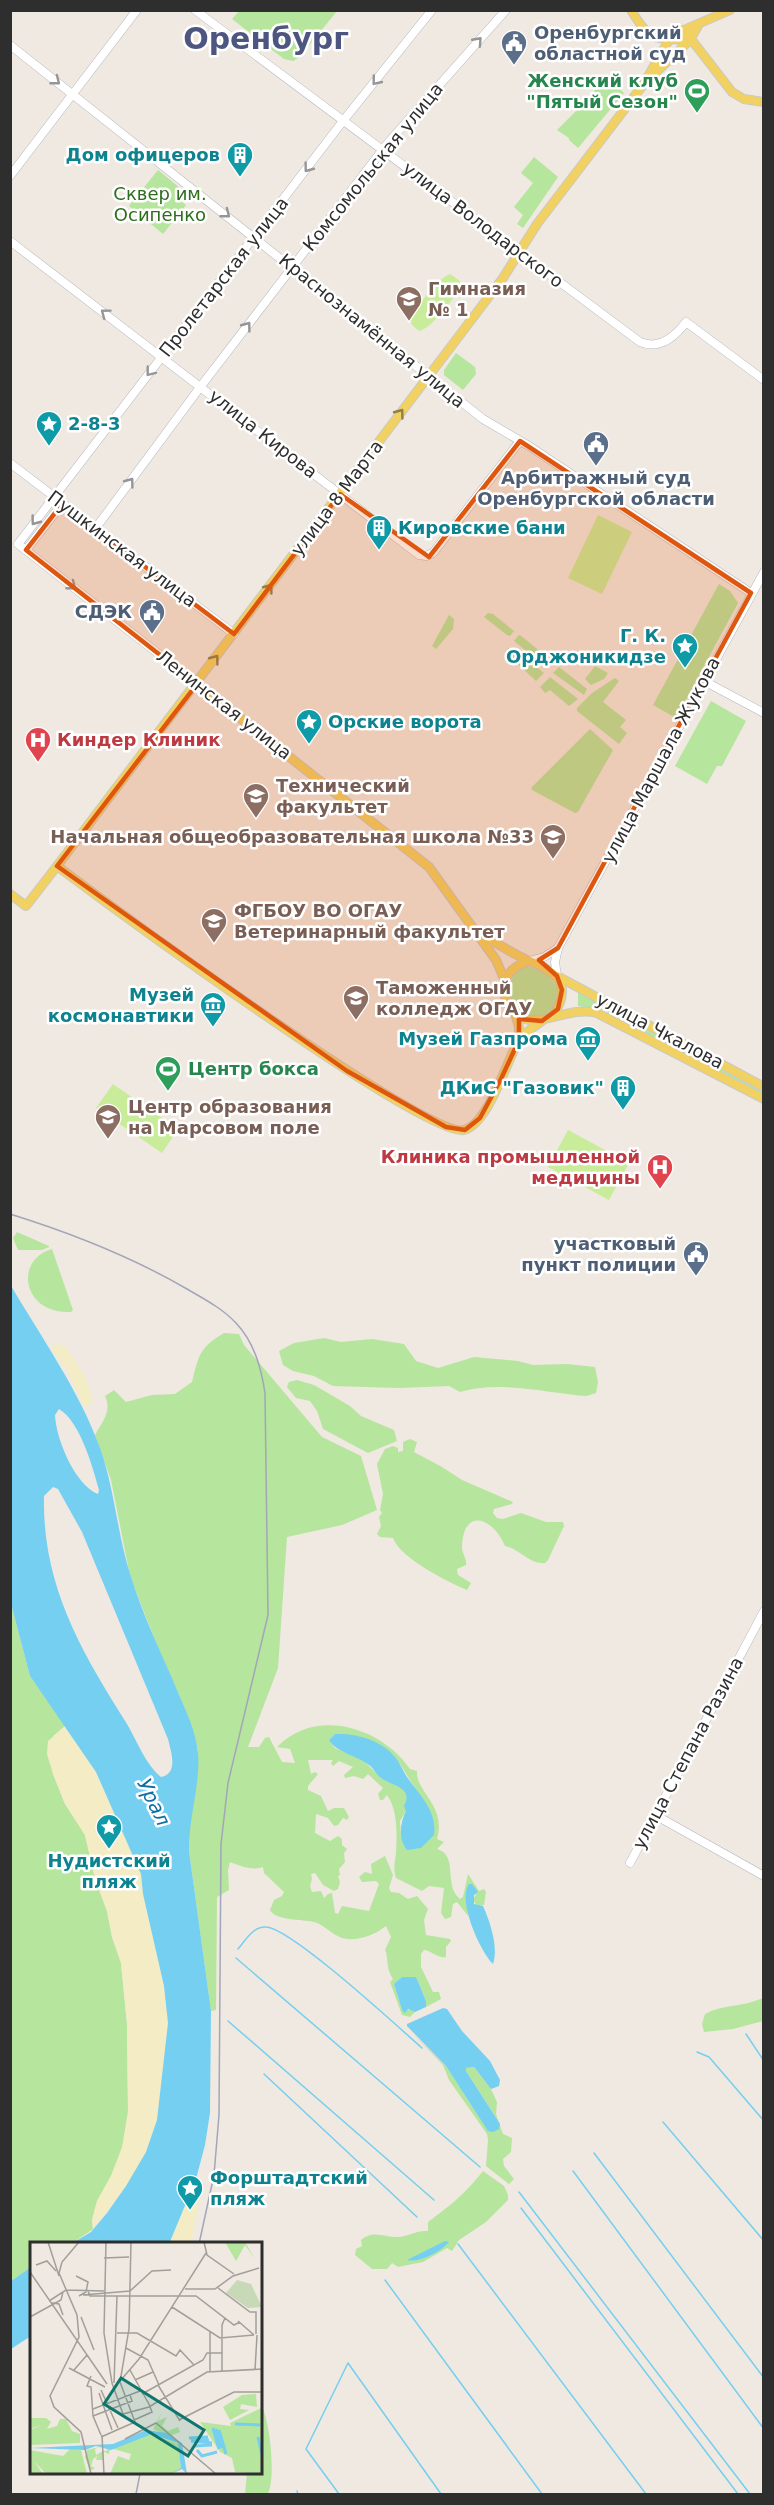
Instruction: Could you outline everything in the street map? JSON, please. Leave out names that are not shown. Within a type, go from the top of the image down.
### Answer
[{"type":"main road","points":[[10,176],[137,10]]},
{"type":"main road","name":"улица Володарского","points":[[195,10],[640,342],[655,346],[663,343],[686,322],[764,380]]},
{"type":"main road","name":"Пролетарская улица","points":[[18,544],[343,121],[432,10]]},
{"type":"main road","name":"Комсомольская улица","points":[[95,529],[201,386],[382,151],[506,10]]},
{"type":"main road","points":[[631,10],[648,34],[669,40],[690,40]]},
{"type":"main road","points":[[669,40],[684,30],[730,10]]},
{"type":"main road","name":"улица 8 Марта","points":[[643,85],[672,60],[690,40],[699,24]]},
{"type":"main road","points":[[684,30],[732,92],[744,99],[764,102]]},
{"type":"main road","name":"улица 8 Марта","points":[[10,894],[26,906],[57,866],[503,278],[584,160],[643,85],[669,40]]},
{"type":"main road","name":"Краснознамённая улица","points":[[10,45],[483,419],[751,593]]},
{"type":"main road","name":"улица Кирова","points":[[10,240],[419,555],[430,556],[520,441]]},
{"type":"main road","name":"Пушкинская улица","points":[[10,463],[234,634]]},
{"type":"main road","points":[[26,550],[62,504]]},
{"type":"main road","name":"Ленинская улица","points":[[18,544],[427,865],[441,881],[496,960],[505,981]]},
{"type":"main road","name":"улица Маршала Жукова","points":[[557,976],[555,962],[558,948],[764,572]]},
{"type":"main road","points":[[704,681],[764,713]]},
{"type":"main road","points":[[57,866],[163,944],[347,1071],[456,1131],[465,1130],[480,1118],[519,1040],[542,1021],[554,1016],[561,1002],[562,990],[557,976],[544,966],[529,961]]},
{"type":"main road","name":"Ленинская улица","points":[[471,927],[529,961]]},
{"type":"main road","points":[[519,1040],[515,1013],[505,998],[505,981],[515,968],[544,957],[558,948]]},
{"type":"main road","name":"улица Чкалова","points":[[557,976],[764,1087]]},
{"type":"main road","name":"улица Чкалова","points":[[554,1016],[583,1010],[606,1017],[764,1099]]},
{"type":"main road","points":[[515,1013],[527,1020],[542,1021]]},
{"type":"main road","name":"улица Степана Разина","points":[[630,1863],[764,1611]]},
{"type":"main road","points":[[655,1815],[764,1875]]},
{"type":"highlighted area","points":[[520,441],[751,593],[558,948],[539,960],[557,976],[562,990],[558,1009],[542,1021],[519,1019],[519,1040],[501,1079],[480,1118],[465,1130],[446,1127],[347,1071],[57,866],[197,684],[26,550],[62,504],[234,634],[340,494],[429,557]]},
{"type":"green space","points":[[239,11],[337,11],[300,57],[293,61],[284,59],[232,19]]},
{"type":"green space","points":[[607,77],[624,93],[578,148],[557,130],[580,107],[584,109],[597,94],[594,91]]},
{"type":"green space","points":[[534,157],[558,177],[523,228],[517,224],[523,215],[514,207],[533,183],[521,173]]},
{"type":"green space","name":"Сквер им. Осипенко","points":[[158,170],[186,193],[180,200],[186,205],[163,234],[129,206]]},
{"type":"green space","points":[[450,274],[460,281],[456,294],[431,324],[419,331],[412,325],[413,316],[434,287]]},
{"type":"green space","points":[[456,353],[475,367],[476,374],[463,390],[444,375],[444,370]]},
{"type":"green space","points":[[598,515],[632,532],[602,594],[568,578]]},
{"type":"green space","points":[[719,584],[730,591],[738,603],[676,718],[653,705]]},
{"type":"green space","points":[[488,613],[493,614],[514,631],[510,636],[484,617]]},
{"type":"green space","points":[[449,615],[454,619],[453,629],[436,649],[432,646]]},
{"type":"green space","points":[[519,635],[554,663],[547,668],[514,641]]},
{"type":"green space","points":[[508,648],[515,649],[544,673],[536,681],[505,652]]},
{"type":"green space","points":[[595,666],[608,673],[604,679],[591,685],[585,679]]},
{"type":"green space","points":[[559,667],[587,689],[584,695],[553,673]]},
{"type":"green space","points":[[550,677],[578,699],[569,706],[550,690],[545,693],[540,687]]},
{"type":"green space","points":[[615,678],[619,681],[603,702],[626,720],[620,727],[627,733],[619,744],[577,711],[577,708],[592,693]]},
{"type":"green space","points":[[711,701],[746,721],[722,766],[717,766],[707,784],[675,766]]},
{"type":"green space","points":[[590,729],[613,750],[578,812],[575,813],[531,788]]},
{"type":"green space","points":[[526,966],[546,972],[557,987],[556,1000],[552,1009],[546,1014],[531,1015],[523,1011],[508,995],[512,978]]},
{"type":"green space","points":[[578,992],[763,1091],[763,1096],[603,1010],[578,1006]]},
{"type":"green space","points":[[113,1084],[178,1129],[162,1153],[96,1108]]},
{"type":"green space","points":[[568,1130],[629,1163],[609,1200],[548,1167]]},
{"type":"green space","points":[[17,1232],[49,1247],[42,1250],[18,1250],[13,1238]]},
{"type":"green space","points":[[52,1249],[73,1310],[71,1312],[55,1311],[42,1305],[29,1286],[28,1275],[32,1264],[40,1255]]},
{"type":"green space","points":[[224,1333],[239,1334],[244,1345],[322,1437],[361,1456],[377,1510],[342,1525],[287,1537],[278,1668],[248,1747],[259,1747],[265,1738],[269,1737],[282,1762],[295,1763],[290,1749],[277,1747],[293,1735],[310,1728],[329,1725],[347,1727],[382,1742],[398,1754],[410,1769],[417,1771],[421,1785],[435,1808],[439,1827],[437,1839],[444,1842],[437,1849],[444,1852],[447,1858],[455,1893],[460,1899],[463,1897],[468,1874],[479,1891],[484,1889],[486,1892],[484,1905],[477,1906],[473,1900],[476,1894],[466,1890],[468,1916],[457,1902],[453,1904],[451,1917],[445,1919],[441,1913],[444,1888],[429,1886],[422,1891],[396,1878],[394,1869],[397,1838],[395,1815],[387,1795],[380,1800],[378,1794],[383,1788],[368,1774],[363,1779],[354,1776],[345,1778],[344,1775],[353,1767],[339,1761],[333,1766],[331,1763],[333,1760],[308,1760],[311,1774],[315,1772],[318,1774],[308,1786],[308,1790],[321,1796],[328,1811],[334,1808],[344,1808],[349,1817],[347,1820],[343,1818],[338,1825],[334,1826],[328,1818],[316,1814],[315,1833],[330,1841],[338,1836],[342,1839],[342,1845],[347,1849],[344,1853],[345,1862],[339,1869],[338,1889],[334,1891],[323,1885],[315,1873],[311,1874],[312,1892],[321,1891],[324,1898],[332,1893],[335,1913],[338,1914],[342,1906],[369,1911],[379,1884],[376,1881],[362,1882],[359,1877],[365,1872],[372,1874],[371,1864],[385,1856],[393,1875],[389,1888],[391,1892],[399,1893],[408,1899],[417,1896],[428,1909],[424,1920],[426,1935],[451,1941],[446,1947],[446,1957],[424,1950],[421,1954],[421,1967],[433,1992],[439,1992],[441,1999],[426,2007],[426,2001],[417,1979],[402,1977],[394,1984],[402,2010],[415,2012],[410,2017],[402,2015],[390,1982],[393,1979],[385,1950],[391,1937],[386,1926],[368,1936],[347,1939],[314,1922],[273,1914],[270,1910],[274,1900],[282,1896],[284,1892],[264,1873],[263,1867],[250,1868],[230,1862],[229,1890],[217,1897],[216,2010],[211,2011],[189,1851],[189,1829],[197,1778],[198,1749],[184,1706],[160,1653],[130,1576],[111,1480],[95,1435],[107,1411],[105,1396],[114,1390],[126,1402],[152,1395],[175,1394],[192,1382],[201,1353],[209,1343]],"holes":[[[335,1734],[370,1740],[400,1764],[432,1815],[401,1837],[400,1821],[406,1811],[407,1794],[399,1785],[381,1778],[364,1761],[335,1748],[329,1740]]]},
{"type":"green space","points":[[324,1338],[341,1342],[372,1339],[404,1344],[416,1361],[438,1368],[474,1357],[518,1361],[533,1365],[567,1364],[595,1367],[598,1382],[596,1393],[586,1396],[506,1387],[460,1392],[449,1386],[399,1388],[333,1386],[314,1376],[293,1371],[283,1365],[279,1351],[294,1343]]},
{"type":"green space","points":[[297,1380],[314,1385],[350,1406],[361,1416],[394,1430],[397,1441],[368,1453],[323,1429],[317,1411],[310,1401],[296,1398],[287,1387],[289,1382]]},
{"type":"green space","points":[[410,1439],[417,1442],[414,1452],[462,1480],[513,1502],[494,1509],[493,1513],[497,1518],[503,1519],[521,1513],[546,1522],[563,1522],[564,1526],[548,1560],[545,1563],[535,1562],[505,1546],[500,1536],[486,1523],[473,1521],[467,1526],[464,1534],[462,1547],[466,1565],[457,1569],[458,1575],[471,1583],[467,1590],[414,1561],[397,1546],[393,1538],[380,1537],[377,1534],[381,1526],[379,1517],[382,1513],[380,1510],[383,1494],[377,1464],[385,1449],[393,1446],[398,1448],[398,1452],[403,1451],[403,1442]]},
{"type":"green space","points":[[10,1600],[30,1676],[65,1726],[53,1736],[53,1774],[65,1804],[85,1835],[95,1879],[107,1911],[112,1937],[121,1963],[127,2024],[128,2112],[123,2147],[97,2201],[92,2220],[93,2229],[74,2242],[30,2242],[30,2268],[11,2281]]},
{"type":"green space","points":[[763,1998],[763,2021],[733,2029],[704,2032],[702,2024],[705,2014]]},
{"type":"green space","points":[[410,2031],[446,2066],[474,2109],[499,2124],[503,2134],[512,2138],[511,2152],[503,2159],[504,2166],[514,2179],[509,2184],[486,2166],[487,2134],[449,2080],[443,2065]]},
{"type":"green space","points":[[474,2067],[491,2089],[497,2102],[496,2114],[499,2122],[466,2068]]},
{"type":"green space","points":[[483,2171],[504,2186],[508,2200],[486,2222],[459,2240],[452,2251],[447,2248],[423,2262],[398,2267],[392,2263],[387,2269],[372,2269],[355,2255],[356,2249],[362,2246],[361,2240],[370,2235],[399,2237],[428,2231],[428,2222],[457,2199]]},
{"type":"green space","points":[[262,2406],[271,2449],[272,2475],[268,2494],[245,2494],[247,2475],[262,2475]]},
{"type":"sand","points":[[54,1344],[66,1347],[85,1377],[93,1401],[88,1406],[83,1405],[66,1368],[52,1350]]},
{"type":"sand","points":[[65,1726],[96,1772],[141,1875],[143,1894],[164,1986],[168,2023],[157,2120],[146,2152],[126,2186],[93,2229],[92,2220],[97,2201],[111,2176],[122,2147],[128,2112],[127,2024],[121,1963],[112,1937],[107,1911],[95,1879],[85,1835],[65,1804],[47,1754],[48,1741]]},
{"type":"sand","name":"Форштадтский пляж","points":[[196,2179],[201,2190],[191,2242],[170,2242]]},
{"type":"water","name":"Урал","points":[[10,1284],[59,1364],[100,1448],[131,1577],[150,1628],[190,1720],[197,1746],[197,1784],[189,1851],[211,2011],[210,2113],[196,2179],[170,2242],[74,2242],[91,2232],[107,2213],[146,2152],[157,2120],[168,2023],[164,1986],[143,1894],[141,1874],[96,1772],[30,1676],[10,1600]],"holes":[[[59,1409],[67,1415],[85,1446],[99,1490],[98,1494],[82,1481],[63,1448],[55,1415]],[[53,1487],[58,1489],[82,1532],[168,1739],[172,1767],[167,1775],[161,1777],[142,1752],[80,1643],[57,1588],[45,1528],[44,1496]]]},
{"type":"water","points":[[335,1734],[359,1736],[376,1742],[390,1751],[397,1760],[428,1806],[433,1819],[434,1835],[421,1848],[407,1850],[402,1841],[401,1826],[406,1811],[404,1791],[381,1778],[371,1766],[332,1744],[329,1740]]},
{"type":"water","points":[[469,1884],[472,1884],[478,1892],[474,1895],[474,1904],[483,1906],[491,1927],[495,1951],[493,1964],[482,1948],[468,1913],[466,1891]]},
{"type":"water","points":[[402,1977],[417,1979],[426,2001],[426,2007],[415,2012],[408,2009],[405,2013],[402,2010],[394,1984]]},
{"type":"water","points":[[443,2008],[447,2009],[462,2031],[490,2061],[500,2080],[499,2086],[491,2089],[474,2067],[466,2068],[500,2124],[499,2129],[493,2132],[488,2131],[446,2066],[407,2026]]},
{"type":"water","points":[[445,2241],[449,2242],[430,2256],[418,2260],[407,2260]]},
{"type":"water","points":[[30,2268],[30,2337],[11,2349],[11,2281]]},
{"type":"waterway","points":[[238,1949],[250,1935],[261,1927],[279,1932],[320,1960],[422,2048]]},
{"type":"waterway","points":[[236,1958],[480,2167]]},
{"type":"waterway","points":[[228,2021],[434,2200]]},
{"type":"waterway","points":[[746,2034],[764,2061]]},
{"type":"waterway","points":[[697,2052],[709,2057],[764,2121]]},
{"type":"waterway","points":[[264,2074],[417,2217]]},
{"type":"waterway","points":[[663,2122],[764,2241]]},
{"type":"waterway","points":[[594,2153],[764,2378]]},
{"type":"waterway","points":[[573,2171],[764,2429]]},
{"type":"waterway","points":[[519,2192],[750,2494]]},
{"type":"waterway","points":[[521,2208],[738,2494]]},
{"type":"waterway","points":[[458,2244],[646,2494]]},
{"type":"waterway","points":[[385,2280],[542,2494]]},
{"type":"waterway","points":[[339,2494],[306,2449],[348,2363],[441,2494]]},
{"type":"railway","points":[[10,1214],[56,1229],[123,1256],[213,1304],[231,1318],[248,1338],[259,1364],[265,1393],[268,1615],[228,1783],[221,1844],[219,2115],[214,2175],[199,2242]]},
{"type":"railway","points":[[136,2494],[140,2475]]},
{"type":"place","name":"Оренбургский областной суд","points":[[514,66]]},
{"type":"place","name":"Женский клуб \"Пятый Сезон\"","points":[[697,114]]},
{"type":"place","name":"Дом офицеров","points":[[240,178]]},
{"type":"place","name":"Гимназия № 1","points":[[409,322]]},
{"type":"place","name":"2-8-3","points":[[49,447]]},
{"type":"place","name":"Арбитражный суд Оренбургской области","points":[[596,467]]},
{"type":"place","name":"Кировские бани","points":[[379,551]]},
{"type":"place","name":"СДЭК","points":[[152,635]]},
{"type":"place","name":"Г. К. Орджоникидзе","points":[[685,669]]},
{"type":"place","name":"Орские ворота","points":[[309,745]]},
{"type":"place","name":"Киндер Клиник","points":[[38,763]]},
{"type":"place","name":"Технический факультет","points":[[256,819]]},
{"type":"place","name":"Начальная общеобразовательная школа №33","points":[[553,860]]},
{"type":"place","name":"ФГБОУ ВО ОГАУ Ветеринарный факультет","points":[[214,944]]},
{"type":"place","name":"Таможенный колледж ОГАУ","points":[[356,1021]]},
{"type":"place","name":"Музей космонавтики","points":[[213,1028]]},
{"type":"place","name":"Музей Газпрома","points":[[588,1062]]},
{"type":"place","name":"Центр бокса","points":[[168,1092]]},
{"type":"place","name":"ДКиC \"Газовик\"","points":[[623,1111]]},
{"type":"place","name":"Центр образования на Марсовом поле","points":[[108,1140]]},
{"type":"place","name":"Клиника промышленной медицины","points":[[660,1190]]},
{"type":"place","name":"участковый пункт полиции","points":[[696,1277]]},
{"type":"place","name":"Нудистский пляж","points":[[109,1850]]},
{"type":"place","name":"Форштадтский пляж","points":[[190,2211]]},
{"type":"district","name":"Оренбург","points":[[266,39]]}]
